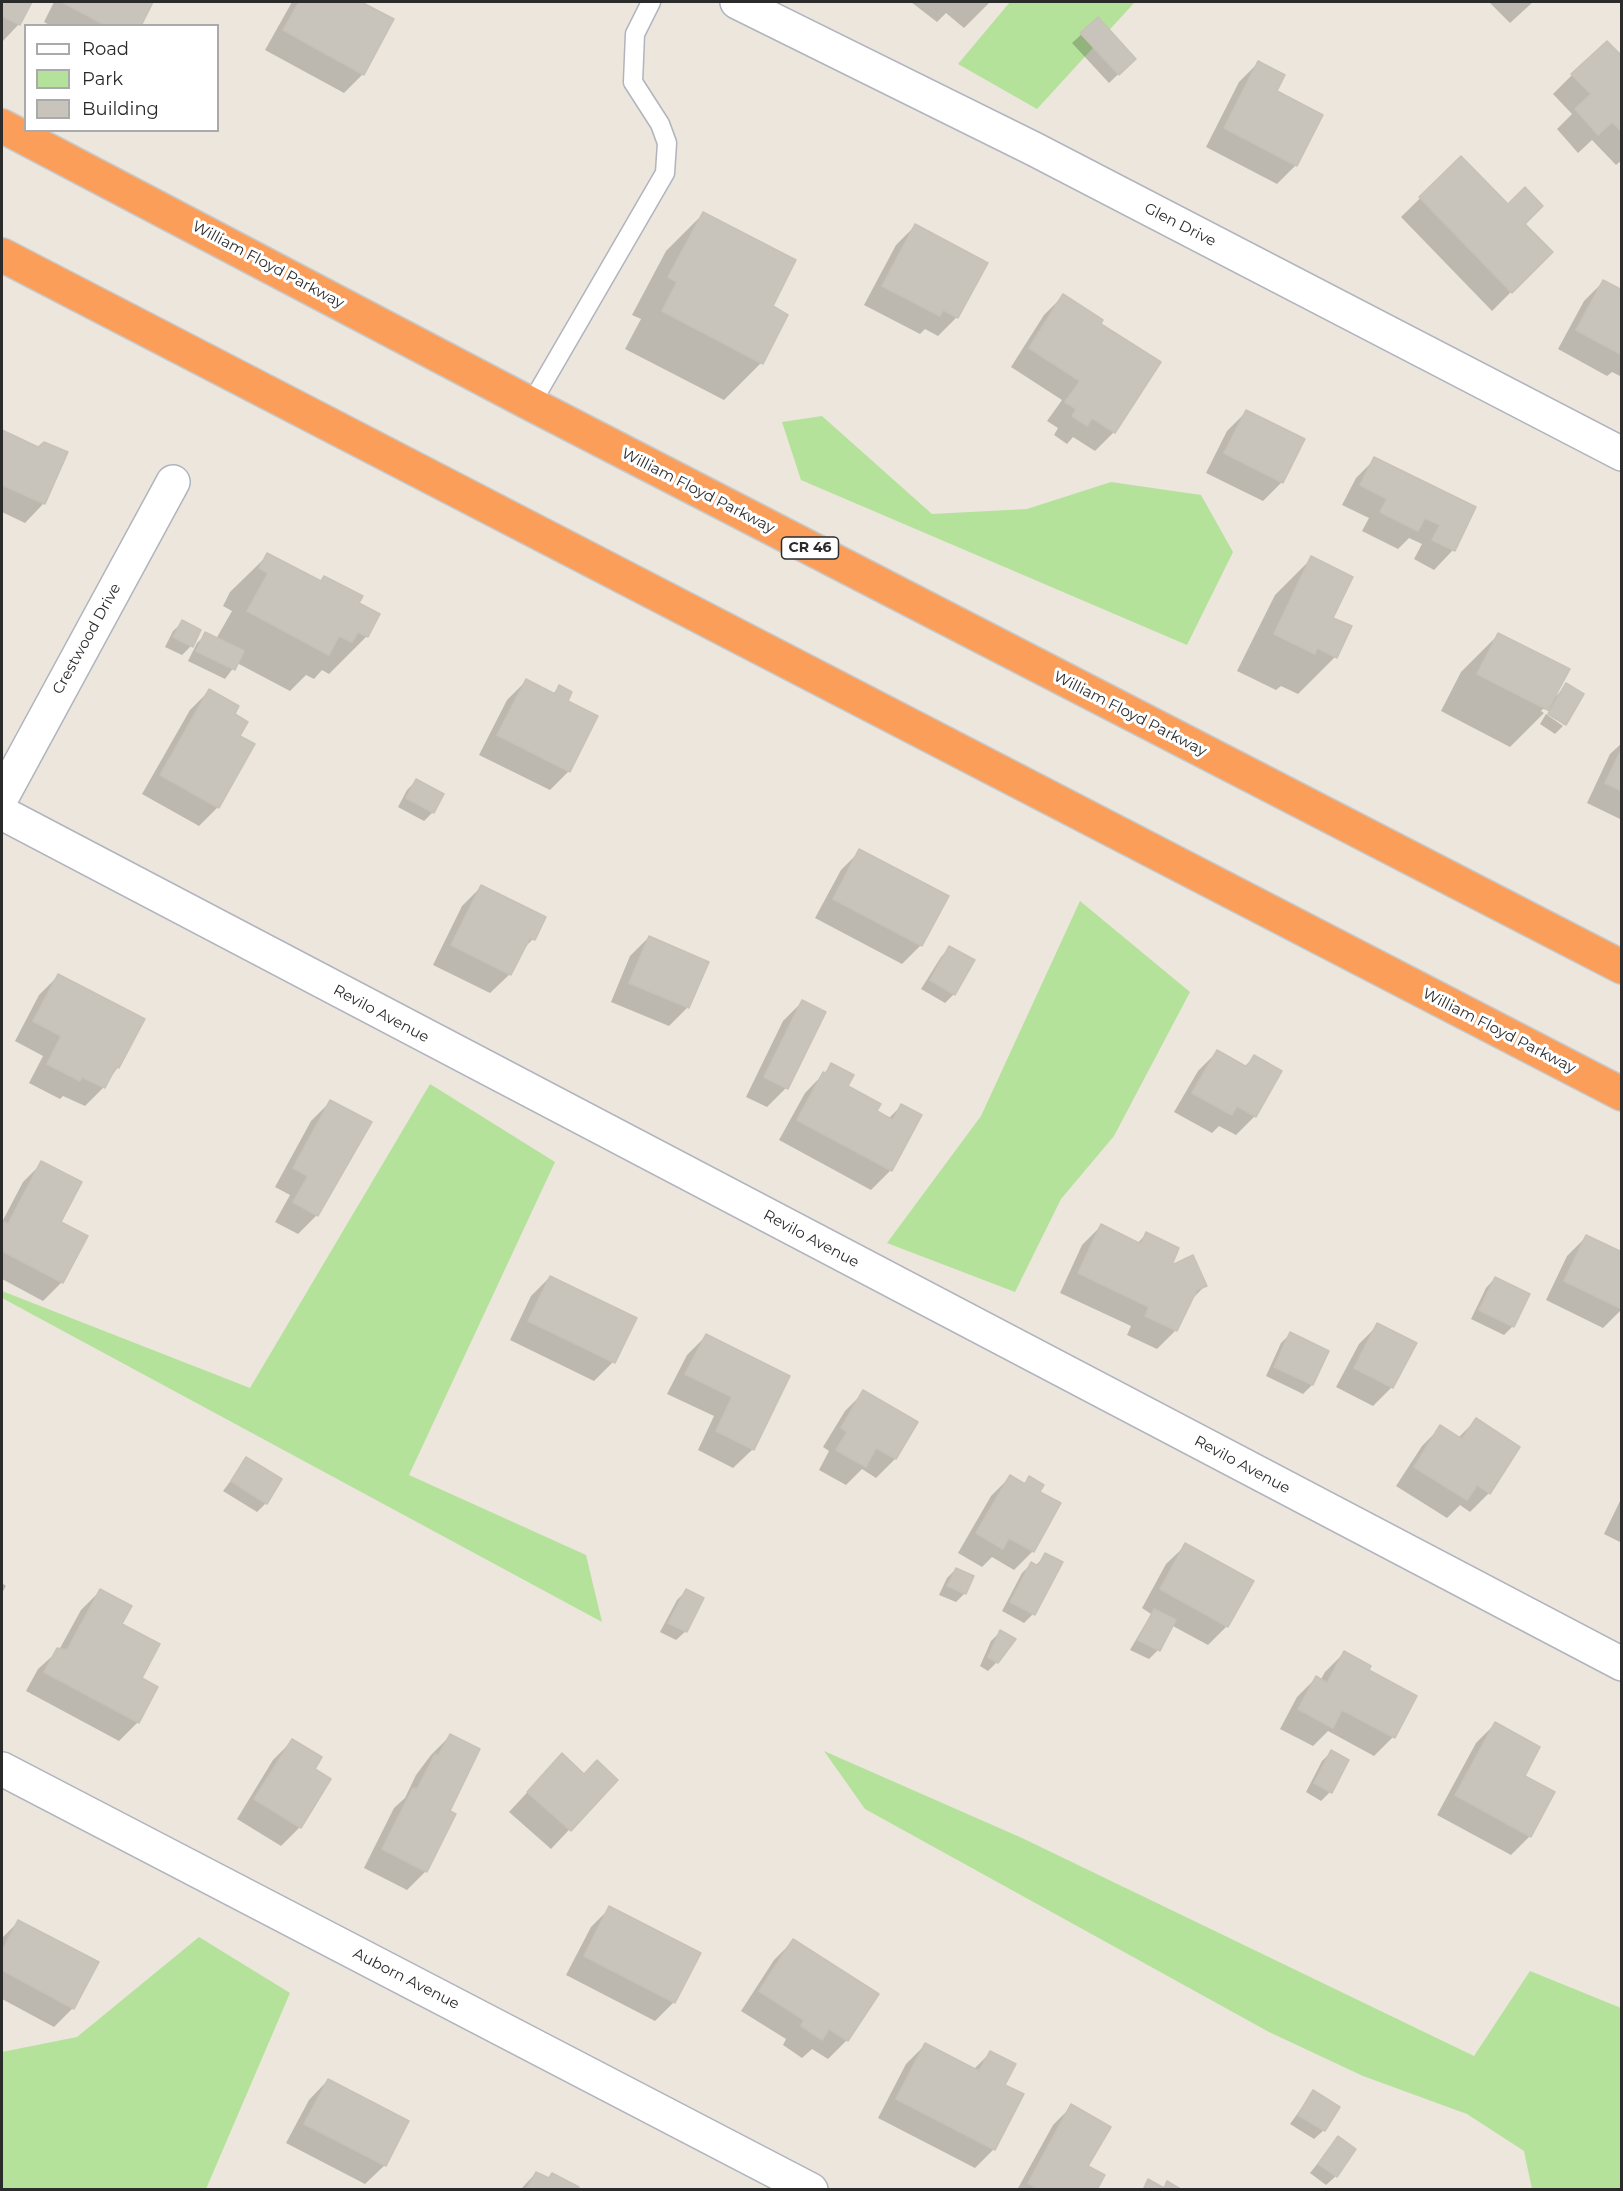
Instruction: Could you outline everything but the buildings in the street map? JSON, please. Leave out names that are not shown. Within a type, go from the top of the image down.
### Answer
[{"type":"highway","name":"William Floyd Parkway","points":[[2,126],[531,404],[1622,967]]},
{"type":"highway","name":"William Floyd Parkway","points":[[2,255],[1622,1094]]},
{"type":"street","name":"Glen Drive","points":[[737,2],[1034,149],[1622,454]]},
{"type":"street","name":"Crestwood Drive","points":[[2,797],[173,482]]},
{"type":"street","name":"Revilo Avenue","points":[[2,813],[1622,1664]]},
{"type":"street","name":"Auborn Avenue","points":[[2,1769],[811,2190]]},
{"type":"lane","points":[[531,404],[665,173],[667,143],[660,124],[633,82],[635,34],[651,2]]},
{"type":"green space","points":[[1010,2],[1135,2],[1037,109],[958,64]]},
{"type":"green space","points":[[822,416],[932,514],[1027,509],[1111,482],[1201,495],[1233,552],[1187,645],[801,480],[782,422]]},
{"type":"green space","points":[[1080,901],[1190,992],[1114,1136],[1061,1199],[1015,1292],[887,1243],[981,1116]]},
{"type":"green space","points":[[430,1084],[555,1162],[409,1475],[586,1555],[602,1622],[2,1298],[2,1291],[250,1388]]},
{"type":"green space","points":[[824,1751],[1022,1838],[1474,2056],[1530,1971],[1621,2008],[1621,2189],[1532,2189],[1524,2151],[1467,2114],[1363,2076],[1269,2032],[865,1809]]},
{"type":"green space","points":[[199,1937],[290,1993],[206,2189],[2,2189],[2,2052],[77,2037]]}]
